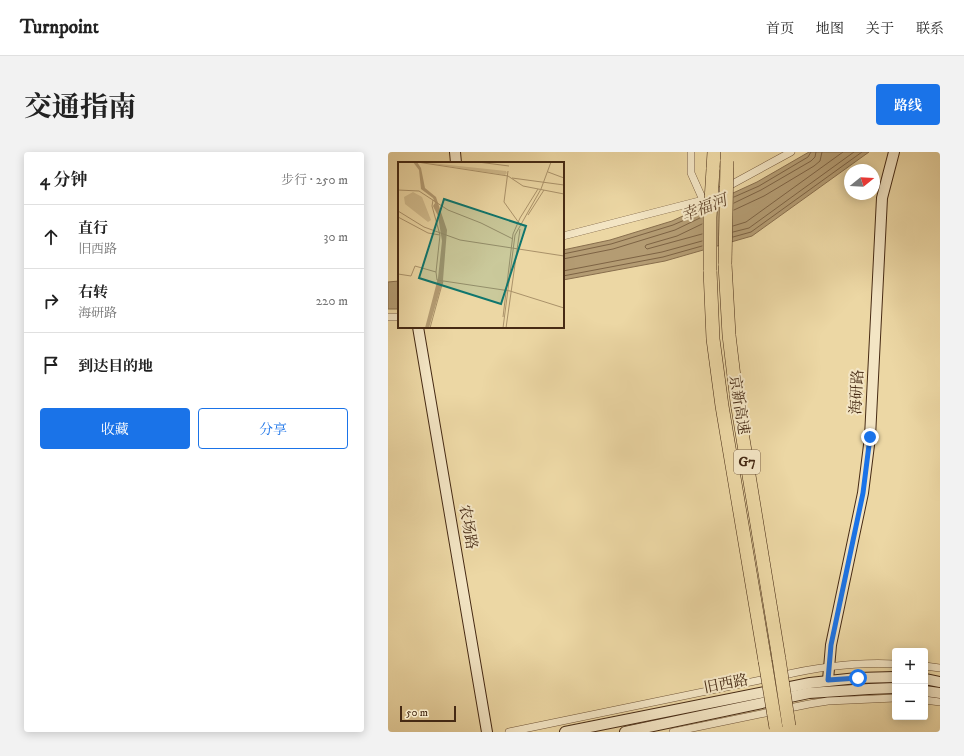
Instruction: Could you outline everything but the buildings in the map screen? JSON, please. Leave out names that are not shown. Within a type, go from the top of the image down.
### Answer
[{"type":"highway","name":"京新高速","points":[[714,152],[710,217],[710,270],[713,339],[722,406],[776,730]]},
{"type":"highway","name":"京新高速","points":[[727,157],[725,264],[729,335],[737,402],[790,729]]},
{"type":"street","points":[[455,152],[456,162]]},
{"type":"street","points":[[690,152],[691,173],[703,200]]},
{"type":"street","points":[[564,236],[703,200],[790,152]]},
{"type":"street","name":"海研路","points":[[828,680],[831,645],[863,493],[870,437],[882,198],[894,152]]},
{"type":"street","name":"农场路","points":[[418,328],[487,732]]},
{"type":"street","points":[[509,732],[808,670],[860,664],[892,664]]},
{"type":"street","points":[[928,666],[940,668]]},
{"type":"street","name":"旧西路","points":[[565,732],[810,683],[828,680],[892,677]]},
{"type":"street","points":[[928,680],[940,682]]},
{"type":"street","name":"旧西路","points":[[625,732],[809,693],[869,688],[892,688]]},
{"type":"street","points":[[928,692],[940,694]]},
{"type":"street","points":[[673,732],[809,704],[892,698]]},
{"type":"street","points":[[928,700],[940,702]]},
{"type":"water","name":"幸福河","points":[[809,152],[869,152],[852,164],[844,164],[844,170],[752,236],[665,261],[564,280],[564,250],[610,240],[672,221],[757,182]]},
{"type":"water","points":[[398,281],[398,309],[388,309],[388,282]]},
{"type":"route","points":[[858,678],[828,680],[831,645],[863,493],[870,437]]}]
